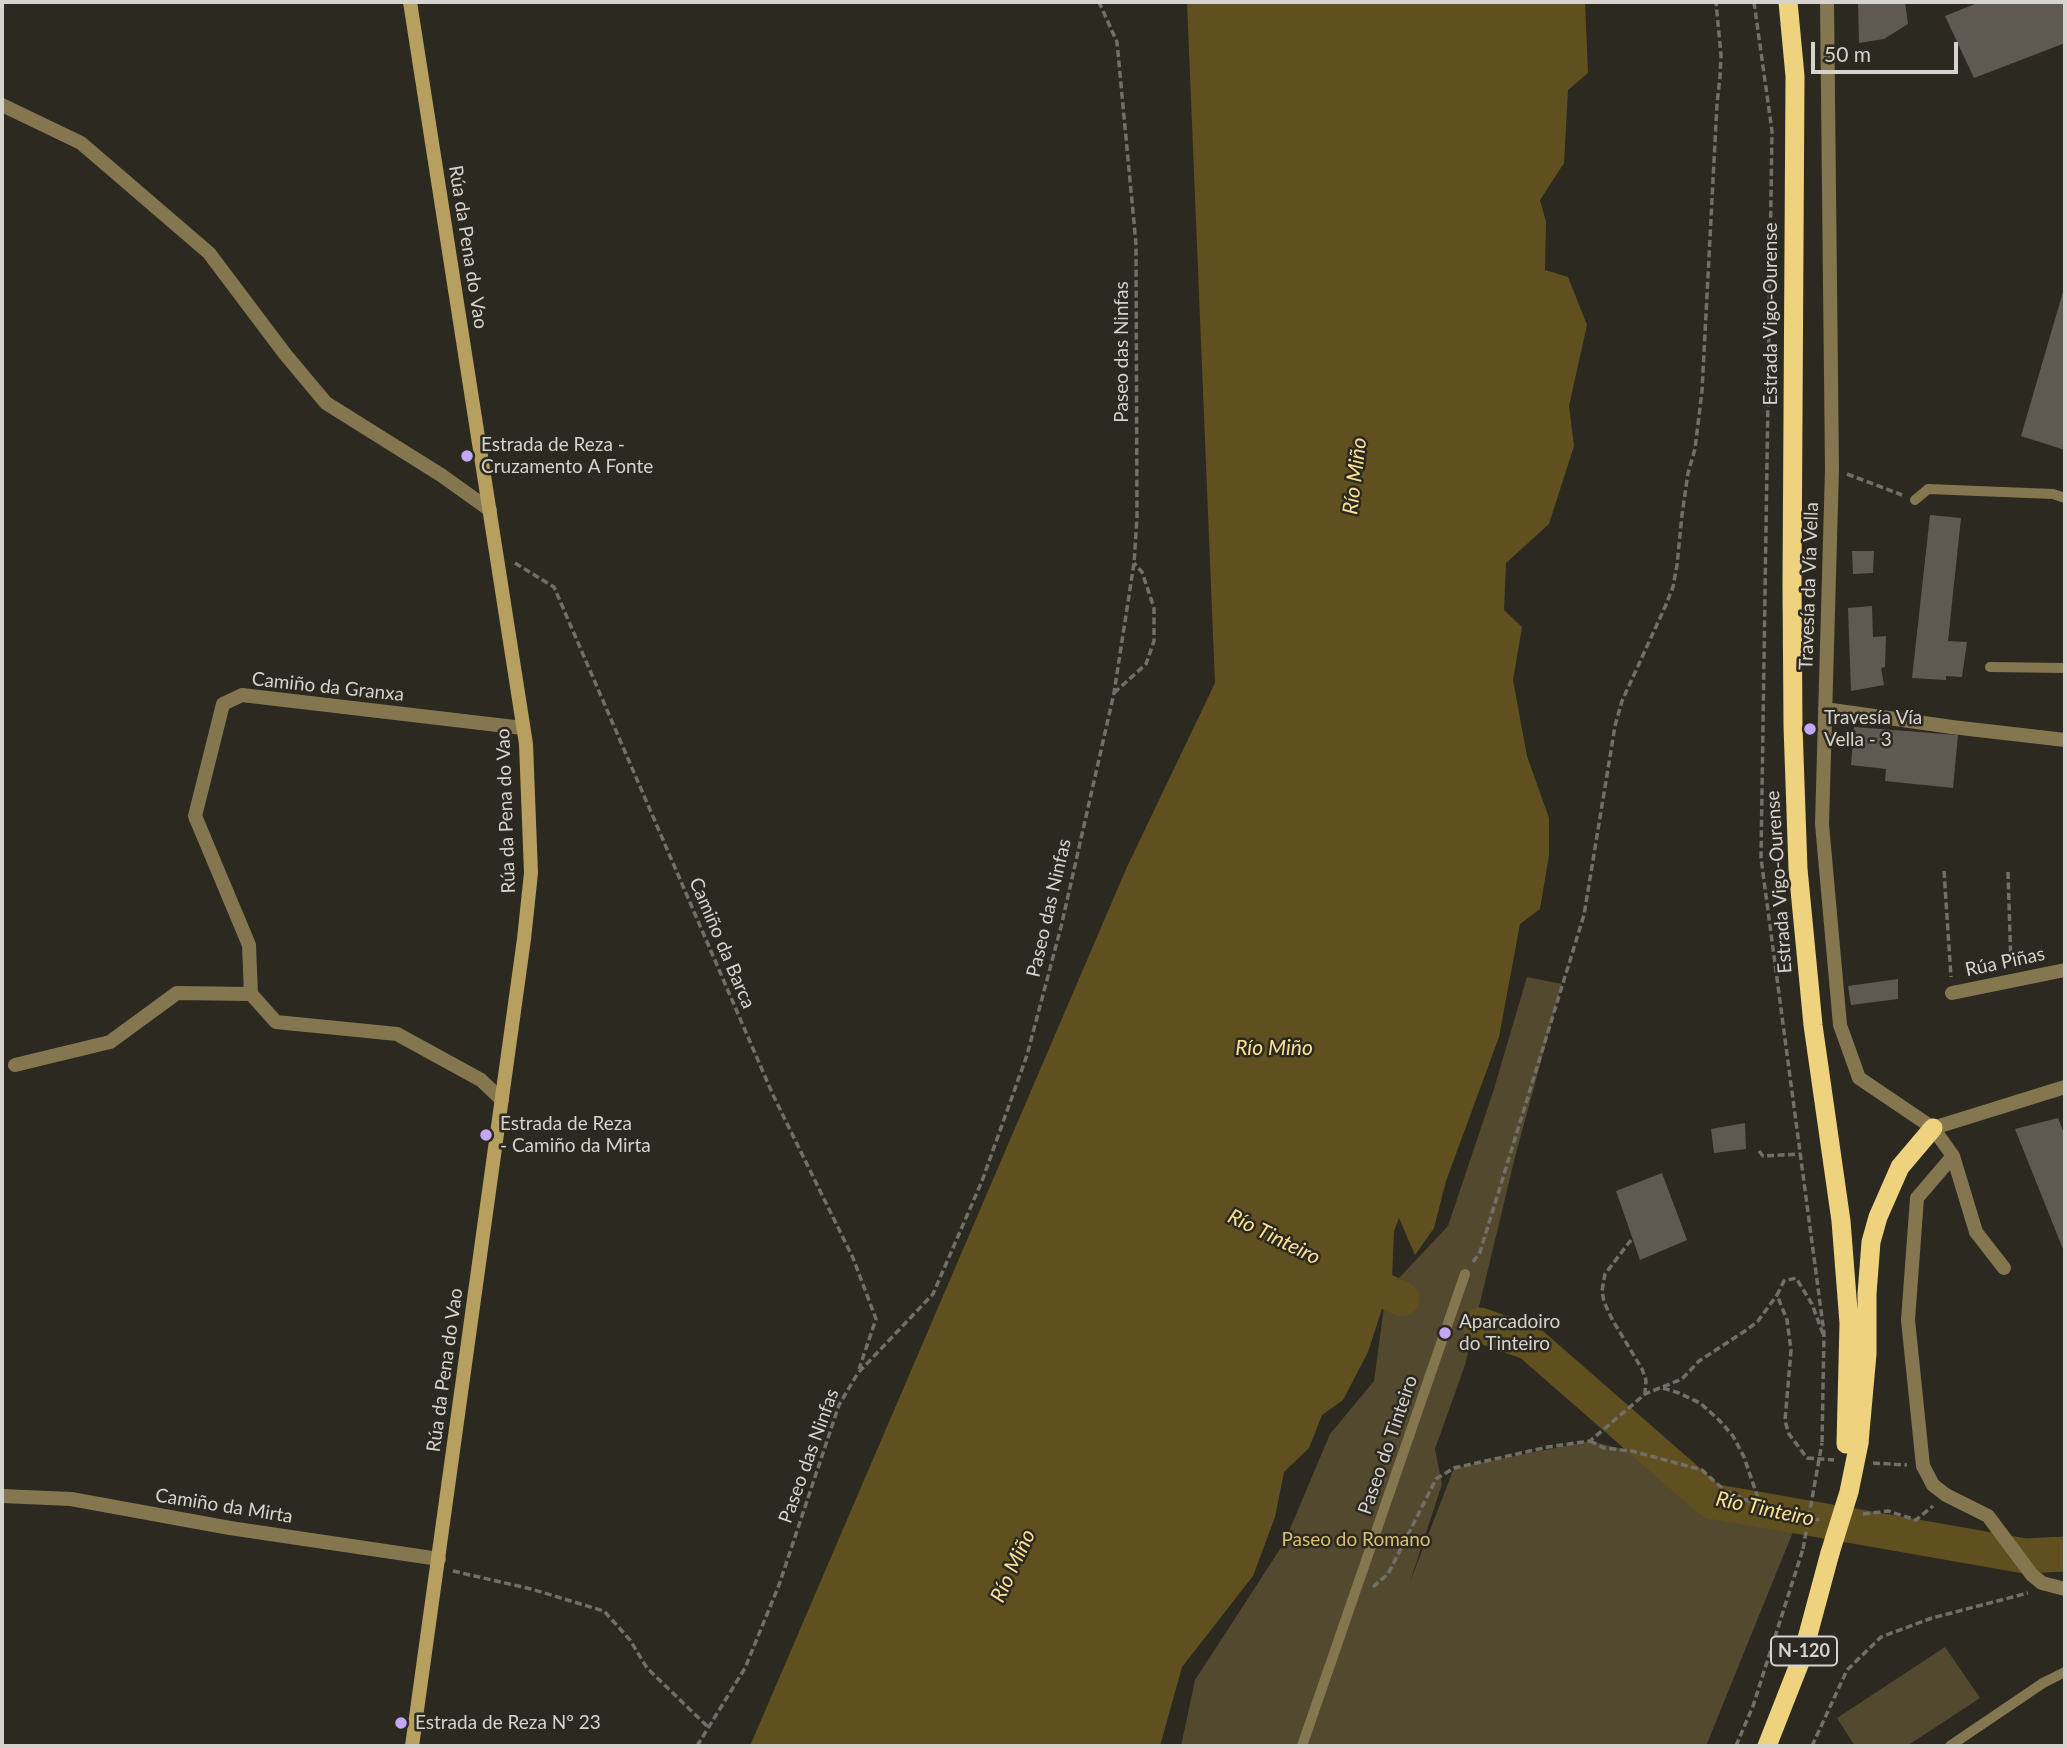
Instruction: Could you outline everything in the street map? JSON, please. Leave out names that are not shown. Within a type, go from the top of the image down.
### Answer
[{"type":"highway","name":"Estrada Vigo-Ourense","points":[[1767,1746],[1802,1657],[1830,1553],[1850,1449],[1849,1323],[1844,1259],[1813,1025],[1797,856],[1792,585],[1796,76],[1788,2]]},
{"type":"highway","points":[[1850,1449],[1867,1353],[1867,1294],[1871,1242],[1878,1217],[1900,1167],[1933,1128]]},
{"type":"main road","name":"Rúa da Pena do Vao","points":[[410,2],[526,744],[531,873],[412,1746]]},
{"type":"street","name":"Travesía da Vía Vella","points":[[1827,2],[1832,469],[1822,824],[1840,1025],[1859,1078],[1933,1128]]},
{"type":"street","points":[[2,105],[81,143],[209,253],[285,355],[326,404],[442,475],[489,510]]},
{"type":"street","name":"Camiño da Granxa","points":[[251,994],[249,945],[195,816],[223,704],[243,695],[523,728]]},
{"type":"street","points":[[1825,709],[2065,740]]},
{"type":"street","name":"Rúa Piñas","points":[[1952,993],[2065,970]]},
{"type":"street","points":[[15,1065],[110,1042],[177,993],[251,994],[276,1022],[397,1034],[481,1080],[502,1100]]},
{"type":"street","points":[[2004,1268],[1976,1232],[1953,1156],[1933,1128],[2065,1087]]},
{"type":"street","points":[[1953,1156],[1917,1198],[1908,1320],[1923,1466],[1933,1485],[1946,1495],[1989,1516],[2032,1575],[2042,1583],[2065,1589]]},
{"type":"street","name":"Camiño da Mirta","points":[[2,1496],[71,1499],[438,1563]]},
{"type":"lane","points":[[1915,500],[1928,489],[2053,494],[2065,498]]},
{"type":"lane","points":[[1990,667],[2065,668]]},
{"type":"lane","name":"Paseo do Tinteiro","points":[[1302,1746],[1465,1274]]},
{"type":"lane","points":[[1950,1746],[2043,1683],[2065,1672]]},
{"type":"path","name":"Paseo das Ninfas","points":[[697,1746],[745,1668],[779,1584],[839,1405],[858,1373],[933,1294],[982,1181],[1027,1055],[1061,927],[1114,693],[1137,518],[1136,244],[1117,42],[1099,2]]},
{"type":"path","points":[[1465,1274],[1480,1252],[1584,915],[1615,726],[1632,677],[1673,587],[1702,391],[1721,55],[1716,2]]},
{"type":"path","points":[[1832,469],[1915,500]]},
{"type":"path","name":"Camiño da Barca","points":[[496,550],[554,587],[772,1095],[853,1258],[876,1319],[858,1373]]},
{"type":"path","points":[[1114,693],[1146,664],[1154,641],[1154,608],[1142,572],[1133,562]]},
{"type":"path","points":[[1944,871],[1952,993]]},
{"type":"path","points":[[2008,872],[2011,981]]},
{"type":"path","points":[[1759,1151],[1763,1156],[1801,1154]]},
{"type":"path","points":[[1631,1240],[1605,1274],[1602,1291],[1612,1319],[1642,1368],[1646,1380],[1645,1394]]},
{"type":"path","points":[[1351,1605],[1388,1574],[1436,1479],[1454,1468],[1548,1447],[1590,1441],[1645,1394],[1682,1379],[1699,1361],[1758,1321],[1784,1281],[1796,1278],[1812,1304],[1824,1340]]},
{"type":"path","points":[[1777,1295],[1787,1320],[1791,1350],[1785,1421],[1789,1434],[1807,1458],[1850,1449]]},
{"type":"path","points":[[1661,1388],[1679,1392],[1700,1403],[1733,1436],[1744,1457],[1761,1507]]},
{"type":"path","points":[[1590,1441],[1604,1448],[1632,1451],[1702,1470],[1724,1490],[1797,1522],[1823,1519]]},
{"type":"path","points":[[1736,1746],[1753,1706],[1803,1549],[1822,1443]]},
{"type":"path","points":[[1871,1462],[1923,1466]]},
{"type":"path","points":[[1862,1514],[1888,1511],[1916,1520],[1946,1495]]},
{"type":"path","points":[[438,1563],[604,1611],[630,1640],[647,1668],[708,1727]]},
{"type":"path","points":[[1812,1746],[1847,1670],[1881,1637],[1932,1618],[2035,1592],[2042,1583]]},
{"type":"green space","name":"Paseo do Romano","points":[[1527,977],[1562,984],[1515,1157],[1465,1365],[1435,1449],[1442,1484],[1410,1582],[1454,1468],[1590,1441],[1654,1457],[1709,1513],[1797,1522],[1706,1746],[1181,1746],[1195,1680],[1284,1543],[1330,1434],[1374,1381],[1386,1292],[1448,1226],[1493,1092]]},
{"type":"green space","points":[[1945,1647],[1980,1698],[1907,1746],[1855,1746],[1837,1718]]},
{"type":"water","name":"Río Miño","points":[[1187,2],[1585,2],[1588,73],[1568,90],[1564,163],[1540,200],[1546,222],[1545,270],[1568,277],[1587,325],[1569,406],[1574,446],[1549,524],[1506,563],[1504,610],[1522,627],[1513,680],[1527,756],[1549,818],[1549,855],[1540,909],[1520,924],[1499,1037],[1446,1181],[1434,1228],[1415,1255],[1399,1218],[1394,1231],[1392,1278],[1368,1352],[1343,1400],[1322,1415],[1309,1448],[1284,1472],[1275,1517],[1253,1576],[1182,1667],[1160,1746],[750,1746],[1127,867],[1215,683]]},
{"type":"building","points":[[1858,2],[1905,2],[1908,24],[1884,39],[1859,43]]},
{"type":"building","points":[[1980,2],[2065,2],[2065,43],[1974,78],[1945,16]]},
{"type":"building","points":[[2065,285],[2065,450],[2021,436]]},
{"type":"building","points":[[1930,515],[1961,518],[1948,641],[1967,642],[1962,677],[1946,676],[1946,680],[1912,678]]},
{"type":"building","points":[[1852,551],[1874,551],[1873,573],[1853,574]]},
{"type":"building","points":[[1872,606],[1873,637],[1886,636],[1885,667],[1881,668],[1884,685],[1851,691],[1848,608]]},
{"type":"building","points":[[1854,727],[1958,735],[1953,788],[1885,781],[1886,769],[1851,765]]},
{"type":"building","points":[[1898,979],[1898,999],[1851,1005],[1848,986]]},
{"type":"building","points":[[2058,1118],[2065,1136],[2065,1254],[2015,1129]]},
{"type":"building","points":[[1745,1123],[1746,1149],[1714,1153],[1711,1129]]},
{"type":"building","points":[[1662,1173],[1687,1240],[1640,1260],[1616,1191]]},
{"type":"waterway","name":"Río Tinteiro","points":[[1345,1272],[1402,1299]]},
{"type":"waterway","name":"Río Tinteiro","points":[[1480,1325],[1530,1343],[1711,1501],[2025,1556],[2065,1554]]},
{"type":"place","name":"Estrada de Reza - Cruzamento A Fonte","points":[[467,456]]},
{"type":"place","name":"Travesía Vía Vella - 3","points":[[1810,729]]},
{"type":"place","name":"Estrada de Reza - Camiño da Mirta","points":[[486,1135]]},
{"type":"place","name":"Aparcadoiro do Tinteiro","points":[[1445,1333]]},
{"type":"place","name":"Estrada de Reza Nº 23","points":[[401,1723]]}]
